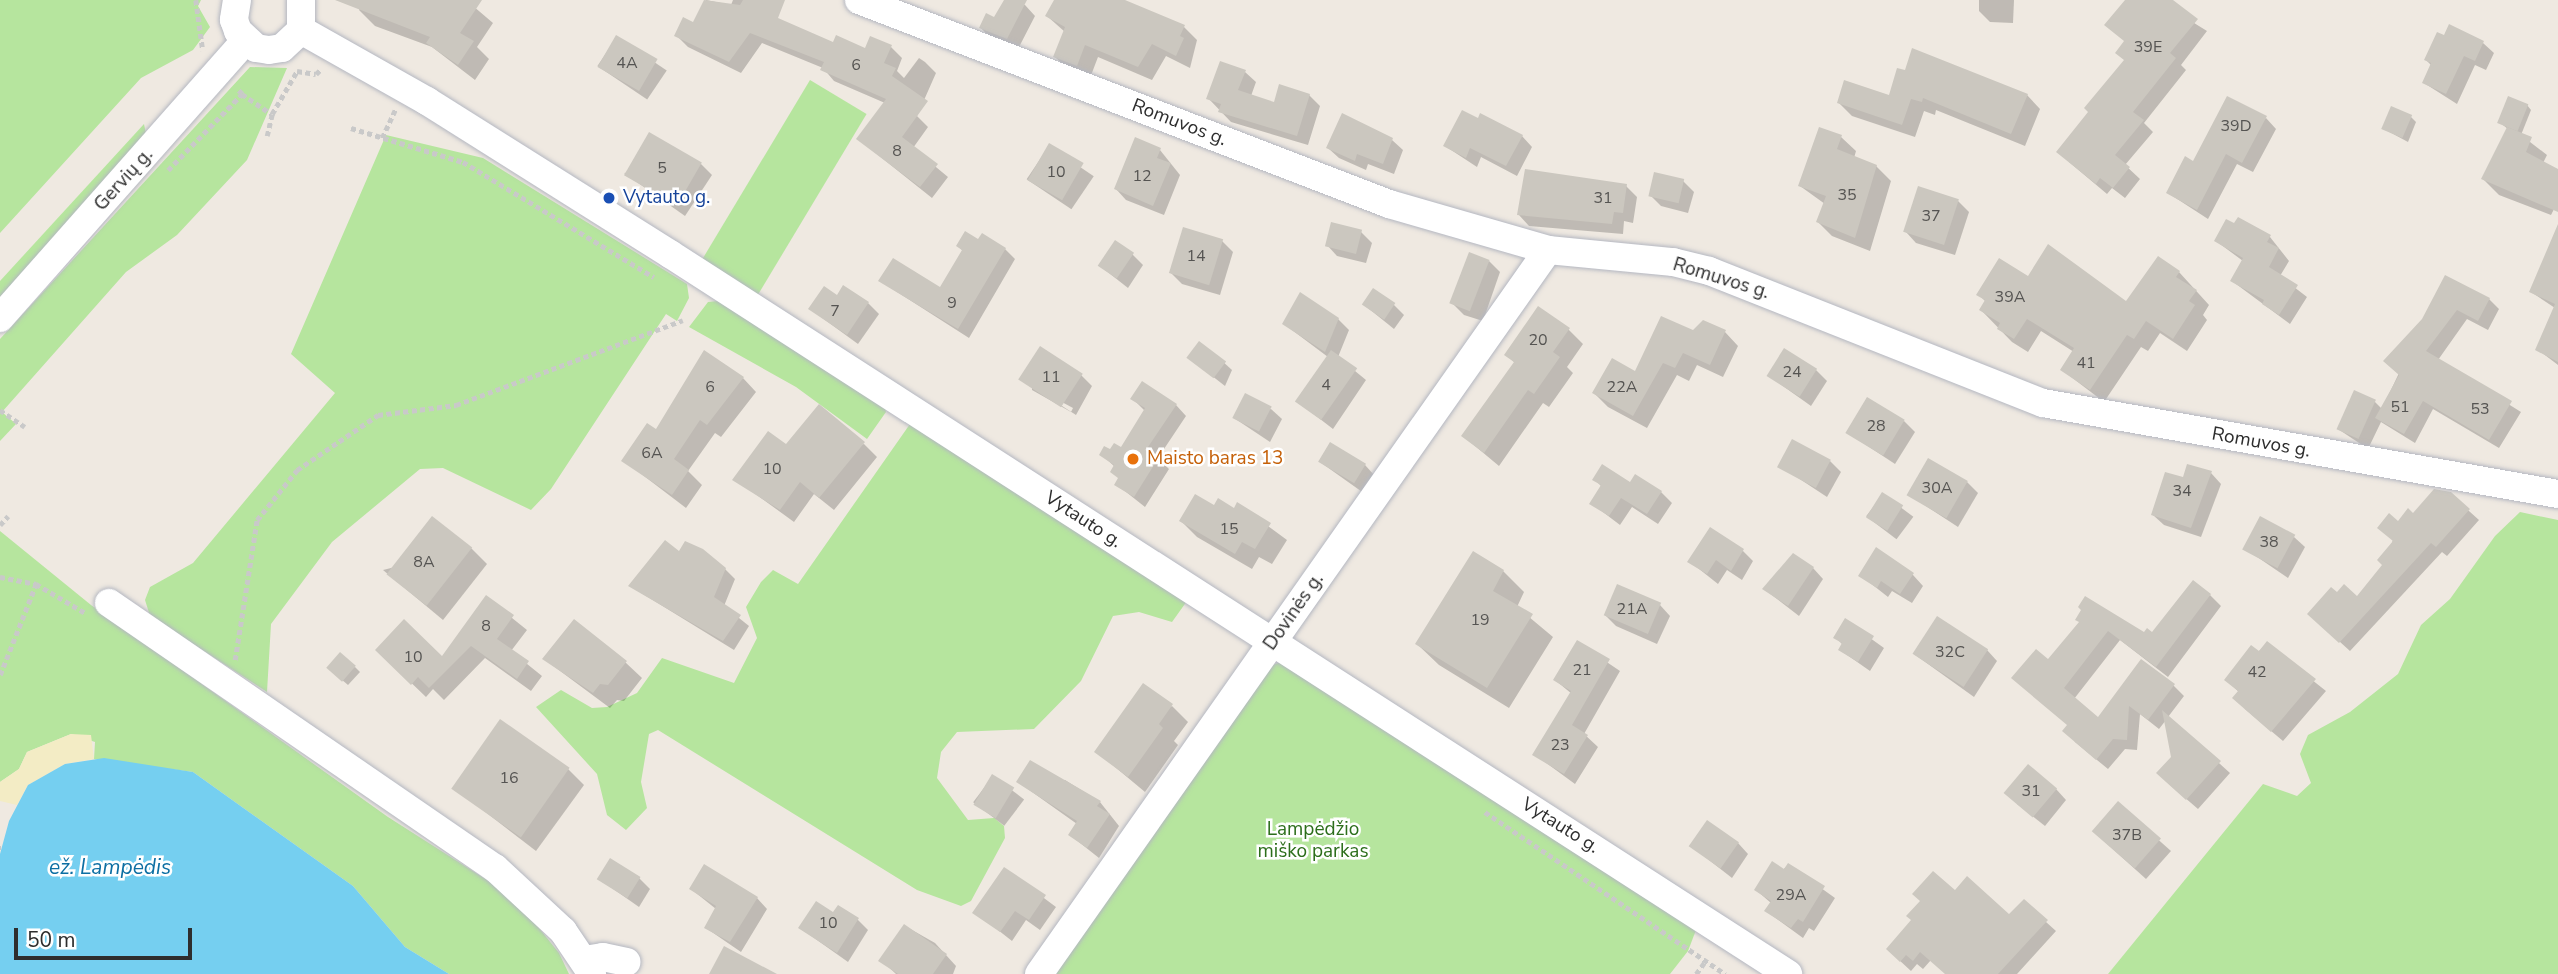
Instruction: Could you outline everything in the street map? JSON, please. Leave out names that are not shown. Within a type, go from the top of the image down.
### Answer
[{"type":"street","points":[[237,0],[234,20],[245,41],[256,48],[282,48],[301,30],[301,0]]},
{"type":"street","name":"Romuvos g.","points":[[859,0],[1389,204],[1548,250],[1674,262],[1709,271],[2043,403],[2558,494]]},
{"type":"street","name":"Vytauto g.","points":[[301,30],[340,49],[874,384],[1788,974]]},
{"type":"street","name":"Gervių g.","points":[[0,318],[245,41]]},
{"type":"street","name":"Dovinės g.","points":[[1040,974],[1548,250]]},
{"type":"street","points":[[109,603],[495,868],[536,902],[588,967],[603,957],[626,962]]},
{"type":"path","points":[[196,0],[203,59]]},
{"type":"path","points":[[267,136],[272,114],[297,71],[316,74],[340,49]]},
{"type":"path","points":[[242,94],[272,114]]},
{"type":"path","points":[[351,128],[463,162],[660,281]]},
{"type":"path","points":[[227,684],[239,648],[257,520],[297,470],[378,415],[456,405],[683,320]]},
{"type":"path","points":[[0,410],[24,427]]},
{"type":"path","points":[[0,525],[8,516]]},
{"type":"path","points":[[0,675],[36,584]]},
{"type":"green space","points":[[0,0],[201,0],[198,6],[210,27],[193,50],[141,78],[0,233]]},
{"type":"green space","points":[[250,67],[287,68],[247,160],[177,235],[126,272],[2,412],[16,424],[0,441],[0,339]]},
{"type":"green space","points":[[810,80],[867,114],[758,295],[701,261]]},
{"type":"green space","points":[[144,124],[146,134],[0,297],[0,281]]},
{"type":"green space","points":[[386,135],[483,158],[687,284],[689,298],[677,321],[666,314],[551,489],[531,510],[443,468],[420,469],[332,542],[271,624],[267,692],[150,616],[145,600],[150,587],[193,563],[335,393],[291,354]]},
{"type":"green space","points":[[718,301],[883,401],[886,412],[867,439],[796,387],[689,327],[708,302]]},
{"type":"green space","points":[[910,424],[1187,601],[1172,622],[1139,612],[1113,616],[1081,681],[1034,729],[957,732],[941,752],[937,778],[968,820],[994,818],[1004,826],[1005,838],[971,901],[961,906],[917,890],[658,730],[649,734],[641,782],[647,808],[626,830],[607,815],[597,774],[536,707],[561,690],[592,708],[607,707],[637,693],[662,658],[734,683],[757,638],[746,607],[761,582],[773,570],[798,584]]},
{"type":"green space","points":[[2520,512],[2558,520],[2558,974],[2108,974],[2263,784],[2297,796],[2311,783],[2300,754],[2308,735],[2350,712],[2398,674],[2421,625],[2450,599],[2495,536]]},
{"type":"green space","points":[[0,531],[91,605],[388,817],[515,898],[559,953],[569,974],[449,974],[405,947],[353,886],[193,772],[94,759],[95,742],[71,734],[27,752],[19,769],[0,782]]},
{"type":"green space","name":"Lampėdžio miško parkas","points":[[1281,662],[1696,930],[1688,951],[1670,974],[1055,974],[1270,666]]},
{"type":"sand","points":[[71,734],[91,735],[94,759],[65,764],[28,785],[17,805],[0,801],[0,782],[19,769],[27,752]]},
{"type":"water","name":"ež. Lampėdis","points":[[104,758],[193,772],[353,886],[405,947],[449,974],[0,974],[0,854],[9,821],[28,785],[65,764]]},
{"type":"building","points":[[335,0],[482,0],[460,33],[474,41],[458,65],[426,43],[430,37]]},
{"type":"building","points":[[704,0],[740,5],[743,0],[785,0],[778,18],[833,42],[836,35],[865,48],[870,36],[892,45],[884,63],[896,68],[892,76],[928,101],[902,137],[938,164],[920,187],[856,139],[886,99],[820,70],[824,62],[750,33],[729,62],[674,36],[683,17],[693,22]]},
{"type":"building","points":[[1004,0],[1027,0],[1007,39],[979,28],[986,13],[994,17]]},
{"type":"building","points":[[1054,0],[1125,0],[1185,25],[1180,36],[1184,38],[1176,56],[1152,44],[1138,67],[1085,45],[1077,66],[1053,57],[1065,27],[1045,16]]},
{"type":"building","points":[[2125,0],[2173,0],[2198,19],[2170,53],[2176,58],[2133,112],[2144,120],[2115,155],[2130,167],[2113,188],[2100,178],[2096,184],[2056,152],[2088,112],[2084,108],[2124,60],[2115,53],[2124,41],[2104,25]]},
{"type":"building","points":[[2449,24],[2484,41],[2475,61],[2464,56],[2446,94],[2422,83],[2431,63],[2424,60],[2437,32],[2444,35]]},
{"type":"building","points":[[616,35],[658,59],[639,91],[598,67]]},
{"type":"building","points":[[1912,48],[2028,94],[2011,134],[1923,98],[1922,102],[1911,99],[1902,125],[1837,103],[1844,80],[1889,95],[1897,68],[1905,70]]},
{"type":"building","points":[[1220,61],[1246,70],[1238,90],[1274,102],[1279,84],[1310,94],[1297,136],[1218,112],[1221,104],[1206,99]]},
{"type":"building","points":[[2227,96],[2267,116],[2242,163],[2226,154],[2197,210],[2166,193],[2185,156],[2193,161]]},
{"type":"building","points":[[2508,96],[2528,104],[2518,131],[2497,123]]},
{"type":"building","points":[[2391,106],[2412,115],[2402,138],[2381,129]]},
{"type":"building","points":[[1462,110],[1478,118],[1480,113],[1523,135],[1506,166],[1470,148],[1466,158],[1443,146]]},
{"type":"building","points":[[1342,113],[1393,138],[1383,164],[1357,154],[1355,161],[1326,148]]},
{"type":"building","points":[[1819,127],[1842,135],[1837,149],[1877,165],[1855,238],[1816,222],[1826,196],[1798,186]]},
{"type":"building","points":[[2507,127],[2532,137],[2526,152],[2558,169],[2558,212],[2481,179]]},
{"type":"building","points":[[649,132],[702,162],[677,206],[624,175]]},
{"type":"building","points":[[1135,137],[1161,148],[1157,158],[1171,163],[1153,206],[1114,189]]},
{"type":"building","points":[[1049,143],[1084,163],[1062,200],[1028,180]]},
{"type":"building","points":[[1525,169],[1627,184],[1623,213],[1614,212],[1612,224],[1517,215]]},
{"type":"building","points":[[1654,172],[1684,179],[1679,203],[1648,196]]},
{"type":"building","points":[[1918,186],[1959,199],[1944,245],[1903,232]]},
{"type":"building","points":[[2238,217],[2271,235],[2267,242],[2279,248],[2269,267],[2298,285],[2279,315],[2262,304],[2264,300],[2230,281],[2243,258],[2214,241],[2226,219],[2234,223]]},
{"type":"building","points":[[1331,222],[1362,230],[1356,254],[1325,246]]},
{"type":"building","points":[[2558,224],[2558,362],[2535,350],[2555,304],[2529,292]]},
{"type":"building","points":[[1183,227],[1223,239],[1209,285],[1169,273]]},
{"type":"building","points":[[965,231],[978,239],[982,233],[1006,248],[958,329],[878,281],[893,258],[940,287],[962,250],[956,246]]},
{"type":"building","points":[[1115,240],[1134,253],[1117,279],[1098,266]]},
{"type":"building","points":[[2048,244],[2126,301],[2158,256],[2180,271],[2176,277],[2197,290],[2189,301],[2195,305],[2173,339],[2146,321],[2134,339],[2127,335],[2090,390],[2060,370],[2074,348],[2027,319],[2014,339],[1997,329],[2000,323],[1979,310],[1985,300],[1976,295],[1999,258],[2028,276]]},
{"type":"building","points":[[1469,252],[1490,260],[1470,311],[1449,303]]},
{"type":"building","points":[[2445,275],[2490,298],[2478,321],[2457,310],[2426,351],[2512,401],[2489,440],[2423,401],[2404,434],[2375,418],[2399,375],[2383,361],[2422,319]]},
{"type":"building","points":[[843,285],[869,302],[847,335],[808,309],[824,286],[837,295]]},
{"type":"building","points":[[1373,288],[1395,303],[1384,320],[1362,305]]},
{"type":"building","points":[[1300,292],[1339,318],[1325,352],[1282,324]]},
{"type":"building","points":[[1538,306],[1570,328],[1553,352],[1560,357],[1534,394],[1528,390],[1484,453],[1461,436],[1514,362],[1504,355]]},
{"type":"building","points":[[1661,316],[1693,330],[1703,320],[1726,330],[1710,365],[1683,353],[1675,368],[1663,363],[1633,416],[1592,393],[1612,358],[1635,371]]},
{"type":"building","points":[[1199,341],[1226,361],[1214,378],[1186,358]]},
{"type":"building","points":[[1040,346],[1083,374],[1061,407],[1018,380]]},
{"type":"building","points":[[1784,348],[1817,369],[1800,397],[1767,376]]},
{"type":"building","points":[[704,350],[744,377],[707,425],[700,420],[674,459],[689,470],[672,495],[621,461],[647,423],[656,429]]},
{"type":"building","points":[[1331,350],[1357,368],[1321,420],[1295,402]]},
{"type":"building","points":[[1142,381],[1177,404],[1148,447],[1159,457],[1134,497],[1114,485],[1118,478],[1110,472],[1114,465],[1099,455],[1104,446],[1110,449],[1114,443],[1121,447],[1145,408],[1130,399]]},
{"type":"building","points":[[2354,390],[2376,400],[2358,439],[2337,429]]},
{"type":"building","points":[[1245,393],[1272,407],[1259,432],[1232,418]]},
{"type":"building","points":[[1867,397],[1905,420],[1883,456],[1845,433]]},
{"type":"building","points":[[819,404],[865,442],[819,498],[800,482],[780,510],[732,480],[768,431],[786,444]]},
{"type":"building","points":[[1792,439],[1831,460],[1816,488],[1777,467]]},
{"type":"building","points":[[1330,442],[1366,464],[1354,483],[1318,462]]},
{"type":"building","points":[[1928,458],[1968,481],[1946,518],[1906,495]]},
{"type":"building","points":[[1602,464],[1630,482],[1635,474],[1662,491],[1647,514],[1621,498],[1609,516],[1589,504],[1601,485],[1592,480]]},
{"type":"building","points":[[2187,464],[2212,471],[2191,528],[2151,515],[2165,472],[2183,477]]},
{"type":"building","points":[[2434,489],[2451,492],[2470,509],[2436,547],[2431,543],[2339,643],[2307,614],[2331,587],[2337,592],[2344,584],[2357,596],[2382,565],[2377,560],[2393,541],[2377,528],[2389,513],[2398,521],[2408,508],[2413,513]]},
{"type":"building","points":[[1882,492],[1903,505],[1887,531],[1866,517]]},
{"type":"building","points":[[1195,494],[1214,505],[1218,498],[1234,508],[1237,502],[1271,523],[1255,549],[1242,542],[1235,554],[1179,521]]},
{"type":"building","points":[[432,516],[472,547],[427,606],[386,574]]},
{"type":"building","points":[[2260,516],[2295,535],[2277,568],[2242,550]]},
{"type":"building","points":[[1710,527],[1744,549],[1731,571],[1716,560],[1707,574],[1687,562]]},
{"type":"building","points":[[665,540],[679,551],[685,541],[703,549],[726,568],[714,597],[741,615],[723,641],[628,586]]},
{"type":"building","points":[[1876,547],[1914,573],[1900,594],[1881,581],[1877,588],[1858,576]]},
{"type":"building","points":[[1473,551],[1504,570],[1493,591],[1533,614],[1487,688],[1415,644]]},
{"type":"building","points":[[1793,553],[1814,567],[1788,606],[1762,589]]},
{"type":"building","points":[[2193,580],[2211,594],[2156,667],[2108,631],[2064,688],[2098,717],[2141,659],[2175,684],[2148,720],[2129,706],[2127,740],[2113,739],[2096,760],[2062,731],[2067,725],[2011,678],[2036,649],[2048,659],[2079,622],[2075,620],[2081,610],[2078,607],[2085,596],[2144,632],[2147,628],[2152,632]]},
{"type":"building","points":[[1617,584],[1661,603],[1648,634],[1604,615]]},
{"type":"building","points":[[486,595],[514,615],[497,639],[529,661],[517,679],[471,646],[429,688],[418,677],[411,685],[375,650],[404,619],[442,656]]},
{"type":"building","points":[[1937,616],[1988,649],[1964,687],[1912,654]]},
{"type":"building","points":[[1845,618],[1874,636],[1858,662],[1838,650],[1842,643],[1833,638]]},
{"type":"building","points":[[574,619],[627,661],[608,685],[600,684],[593,693],[542,659]]},
{"type":"building","points":[[1577,640],[1610,659],[1572,725],[1588,735],[1564,774],[1532,755],[1571,691],[1553,680]]},
{"type":"building","points":[[2267,641],[2316,679],[2271,732],[2232,698],[2238,691],[2224,680],[2251,645],[2259,651]]},
{"type":"building","points":[[340,652],[356,666],[342,682],[326,668]]},
{"type":"building","points":[[1143,683],[1173,704],[1159,724],[1163,728],[1128,777],[1094,752]]},
{"type":"building","points":[[2162,710],[2221,761],[2186,800],[2156,773],[2171,757]]},
{"type":"building","points":[[500,719],[570,768],[521,837],[451,789]]},
{"type":"building","points":[[1030,760],[1101,801],[1097,806],[1110,814],[1087,848],[1068,835],[1077,821],[1016,782]]},
{"type":"building","points":[[2028,764],[2057,788],[2033,818],[2004,793]]},
{"type":"building","points":[[992,774],[1014,787],[996,818],[973,805]]},
{"type":"building","points":[[2118,801],[2161,838],[2135,869],[2092,831]]},
{"type":"building","points":[[1707,820],[1739,842],[1721,869],[1689,846]]},
{"type":"building","points":[[610,858],[641,877],[627,898],[597,879]]},
{"type":"building","points":[[1772,861],[1784,869],[1788,863],[1825,886],[1803,922],[1798,919],[1791,928],[1764,911],[1771,901],[1754,890]]},
{"type":"building","points":[[704,864],[758,897],[730,942],[704,928],[716,906],[689,889]]},
{"type":"building","points":[[1004,867],[1046,895],[1029,920],[1015,911],[1000,932],[972,913]]},
{"type":"building","points":[[1933,871],[1955,890],[1967,876],[2009,914],[2024,899],[2048,920],[1998,974],[1945,974],[1920,952],[1913,961],[1906,955],[1900,962],[1886,949],[1911,920],[1906,916],[1920,901],[1912,894]]},
{"type":"building","points":[[816,901],[833,912],[838,905],[859,918],[837,953],[798,928]]},
{"type":"building","points":[[904,924],[947,954],[933,974],[898,974],[878,961]]},
{"type":"building","points":[[724,946],[777,974],[709,974]]},
{"type":"place","name":"Vytauto g.","points":[[609,198]]},
{"type":"place","name":"Maisto baras 13","points":[[1133,459]]}]
